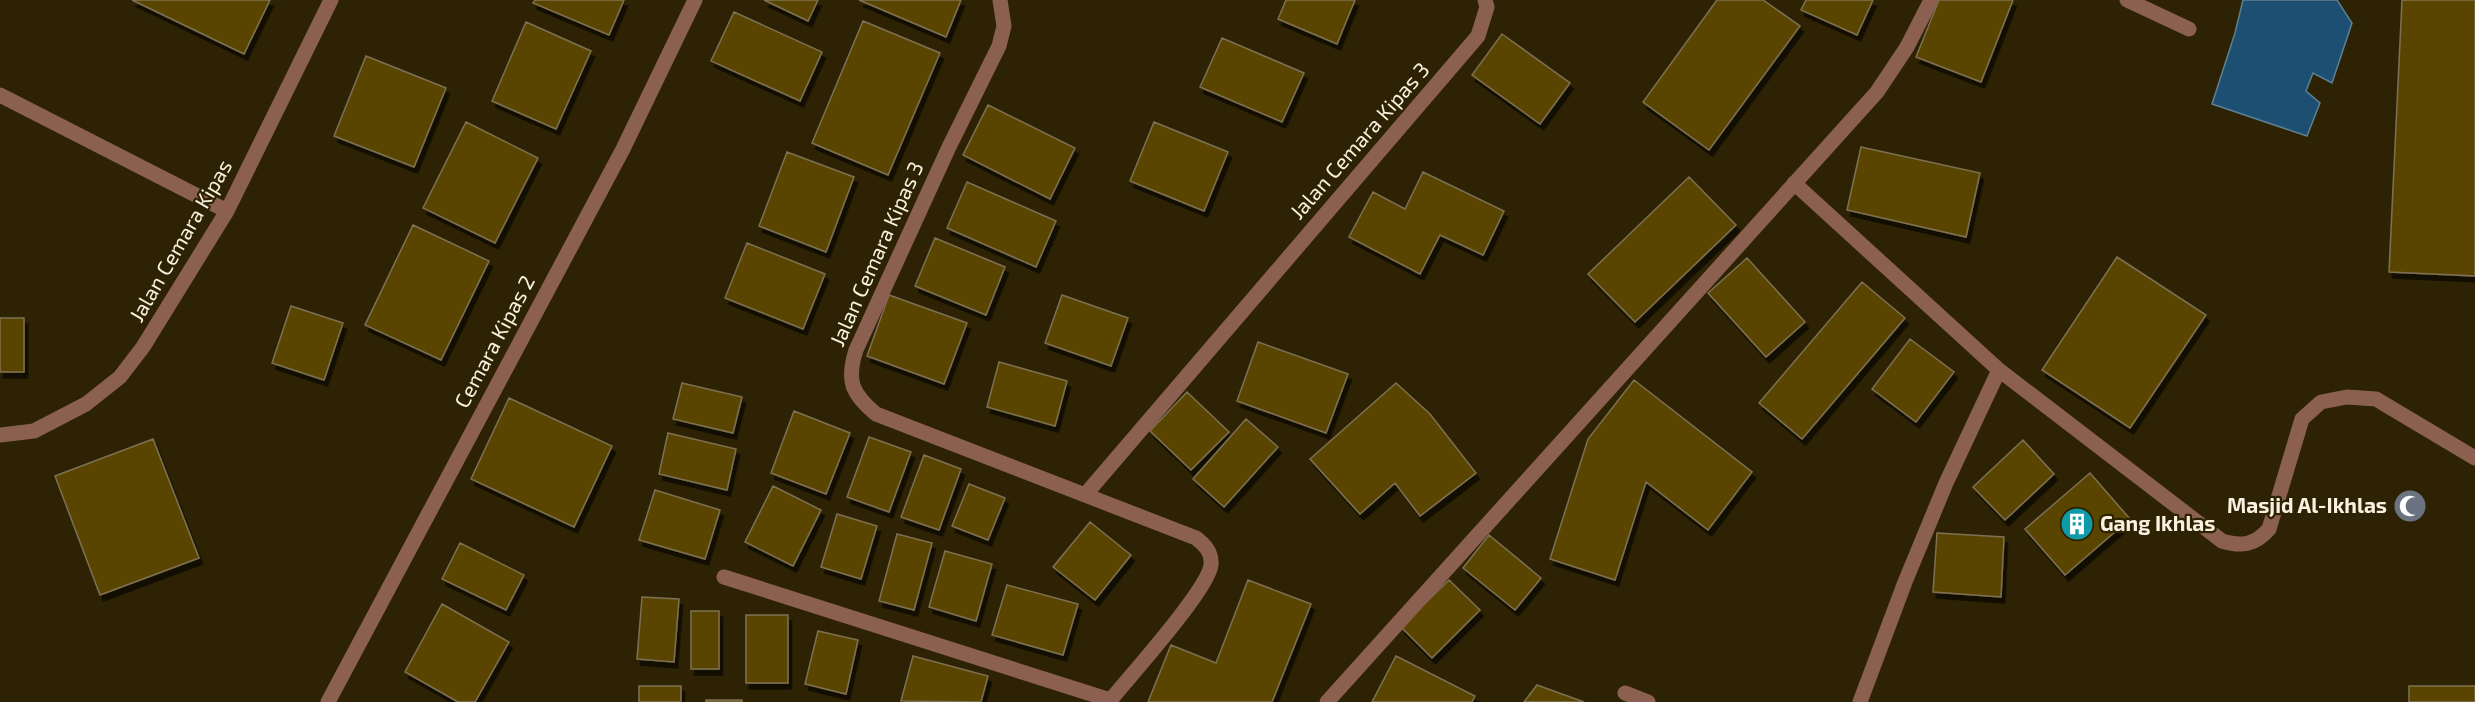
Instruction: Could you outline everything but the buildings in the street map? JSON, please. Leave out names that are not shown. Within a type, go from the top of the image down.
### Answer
[{"type":"street","name":"Jalan Cemara Kipas","points":[[0,435],[33,431],[86,404],[120,377],[143,347],[227,211],[331,0]]},
{"type":"street","name":"Cemara Kipas 2","points":[[328,702],[623,149],[695,0]]},
{"type":"street","name":"Jalan Cemara Kipas 3","points":[[1000,0],[1003,4],[1004,26],[999,46],[949,147],[856,350],[851,366],[852,381],[858,399],[876,414],[1196,538],[1203,544],[1210,555],[1211,565],[1199,591],[1109,701]]},
{"type":"street","name":"Jalan Cemara Kipas 3","points":[[1085,495],[1478,36],[1487,7],[1485,0]]},
{"type":"street","points":[[1326,702],[1876,92],[1907,47],[1931,0]]},
{"type":"street","points":[[2127,0],[2189,29]]},
{"type":"street","points":[[0,94],[227,211]]},
{"type":"street","points":[[1794,183],[1999,370],[2222,541],[2249,544],[2260,540],[2269,529],[2302,419],[2321,402],[2348,397],[2376,399],[2475,458]]},
{"type":"street","points":[[1860,702],[1905,582],[1946,483],[1999,370]]},
{"type":"street","points":[[724,577],[1109,701]]},
{"type":"street","points":[[1625,693],[1648,702]]},
{"type":"water","points":[[2243,0],[2337,0],[2352,23],[2332,83],[2313,73],[2306,91],[2320,103],[2307,136],[2212,104]]},
{"type":"place","name":"Masjid Al-Ikhlas","points":[[2410,506]]},
{"type":"place","name":"Gang Ikhlas","points":[[2077,524]]}]
